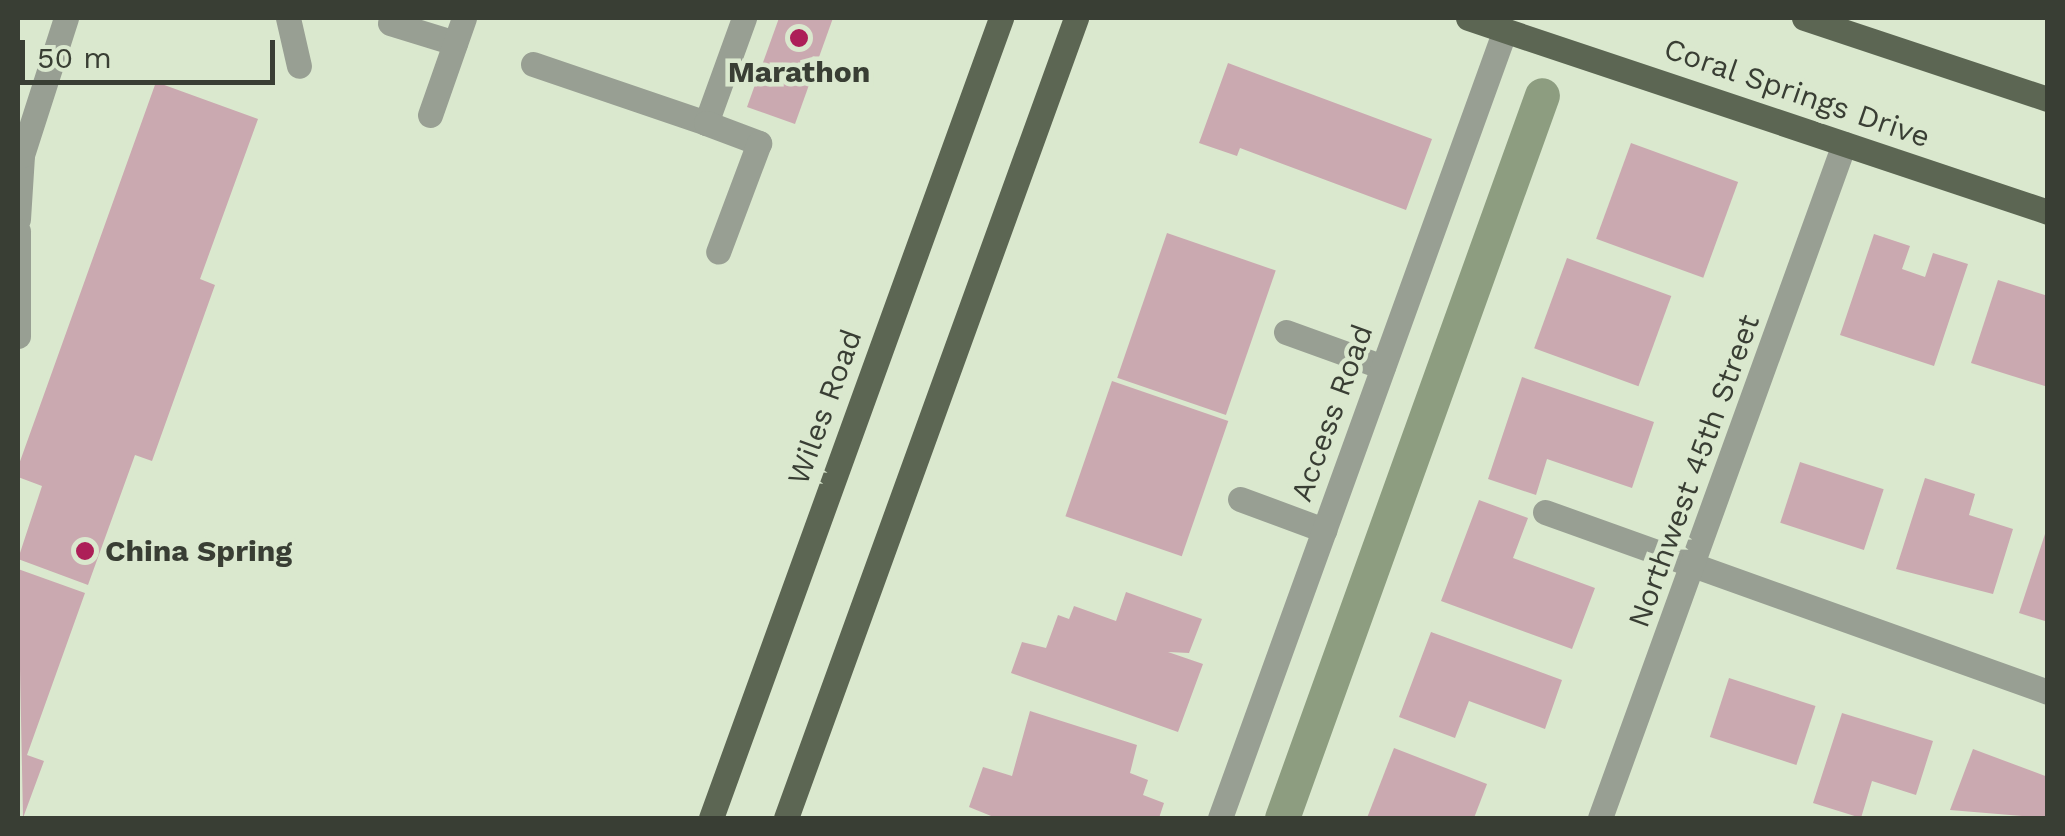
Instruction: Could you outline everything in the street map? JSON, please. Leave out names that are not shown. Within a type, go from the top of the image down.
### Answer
[{"type":"main road","name":"Wiles Road","points":[[711,818],[1001,18]]},
{"type":"main road","points":[[786,818],[1076,18]]},
{"type":"main road","name":"Coral Springs Drive","points":[[1468,18],[2048,212]]},
{"type":"main road","points":[[1804,18],[2048,98]]},
{"type":"street","points":[[18,220],[22,155],[66,18]]},
{"type":"street","points":[[288,18],[299,66]]},
{"type":"street","points":[[430,115],[464,18]]},
{"type":"street","points":[[706,123],[744,18]]},
{"type":"street","points":[[390,23],[455,43]]},
{"type":"street","name":"Access Road","points":[[1220,818],[1504,30]]},
{"type":"street","points":[[533,64],[759,143],[718,252]]},
{"type":"street","name":"Northwest 45th Street","points":[[1600,818],[1694,571],[1844,144]]},
{"type":"street","points":[[18,230],[18,336]]},
{"type":"street","points":[[1286,332],[1383,367]]},
{"type":"street","points":[[1240,499],[1324,530]]},
{"type":"street","points":[[1545,512],[1694,571],[2048,692]]},
{"type":"building","points":[[779,18],[833,18],[795,124],[747,107]]},
{"type":"building","points":[[1228,63],[1432,139],[1406,210],[1240,148],[1237,156],[1199,143]]},
{"type":"building","points":[[156,82],[258,119],[200,279],[215,285],[152,461],[135,455],[88,585],[18,559],[42,486],[18,477],[18,467]]},
{"type":"building","points":[[1631,143],[1738,182],[1703,278],[1596,239]]},
{"type":"building","points":[[1167,233],[1276,270],[1226,415],[1117,378]]},
{"type":"building","points":[[1874,234],[1910,246],[1902,269],[1925,277],[1933,253],[1968,264],[1934,366],[1840,335]]},
{"type":"building","points":[[1567,258],[1671,296],[1638,386],[1534,348]]},
{"type":"building","points":[[1998,280],[2048,296],[2048,387],[1971,363]]},
{"type":"building","points":[[1522,377],[1654,422],[1632,488],[1547,459],[1536,495],[1488,479]]},
{"type":"building","points":[[1112,381],[1228,421],[1182,556],[1065,516]]},
{"type":"building","points":[[1800,462],[1884,489],[1864,550],[1780,523]]},
{"type":"building","points":[[1925,478],[1975,494],[1969,515],[2013,529],[1993,594],[1896,569]]},
{"type":"building","points":[[1479,500],[1528,518],[1513,558],[1595,588],[1572,649],[1441,601]]},
{"type":"building","points":[[2048,528],[2048,622],[2019,613]]},
{"type":"building","points":[[18,569],[85,593],[27,755],[44,761],[23,818]]},
{"type":"building","points":[[1126,592],[1202,619],[1189,653],[1168,652],[1203,664],[1178,732],[1011,673],[1022,642],[1046,648],[1058,615],[1069,619],[1074,606],[1116,621]]},
{"type":"building","points":[[1431,632],[1562,680],[1545,729],[1469,701],[1455,738],[1399,717]]},
{"type":"building","points":[[1729,678],[1816,706],[1796,765],[1710,737]]},
{"type":"building","points":[[1030,711],[1137,745],[1130,773],[1148,780],[1143,795],[1164,803],[1159,818],[996,818],[969,807],[983,767],[1012,776]]},
{"type":"building","points":[[1842,713],[1933,741],[1916,795],[1872,781],[1861,818],[1813,803]]},
{"type":"building","points":[[1394,748],[1487,784],[1474,818],[1367,818]]},
{"type":"building","points":[[1973,749],[2048,777],[2046,818],[1950,810]]},
{"type":"waterway","points":[[1282,818],[1542,95]]},
{"type":"place","name":"Marathon","points":[[799,38]]},
{"type":"place","name":"China Spring","points":[[85,551]]}]
